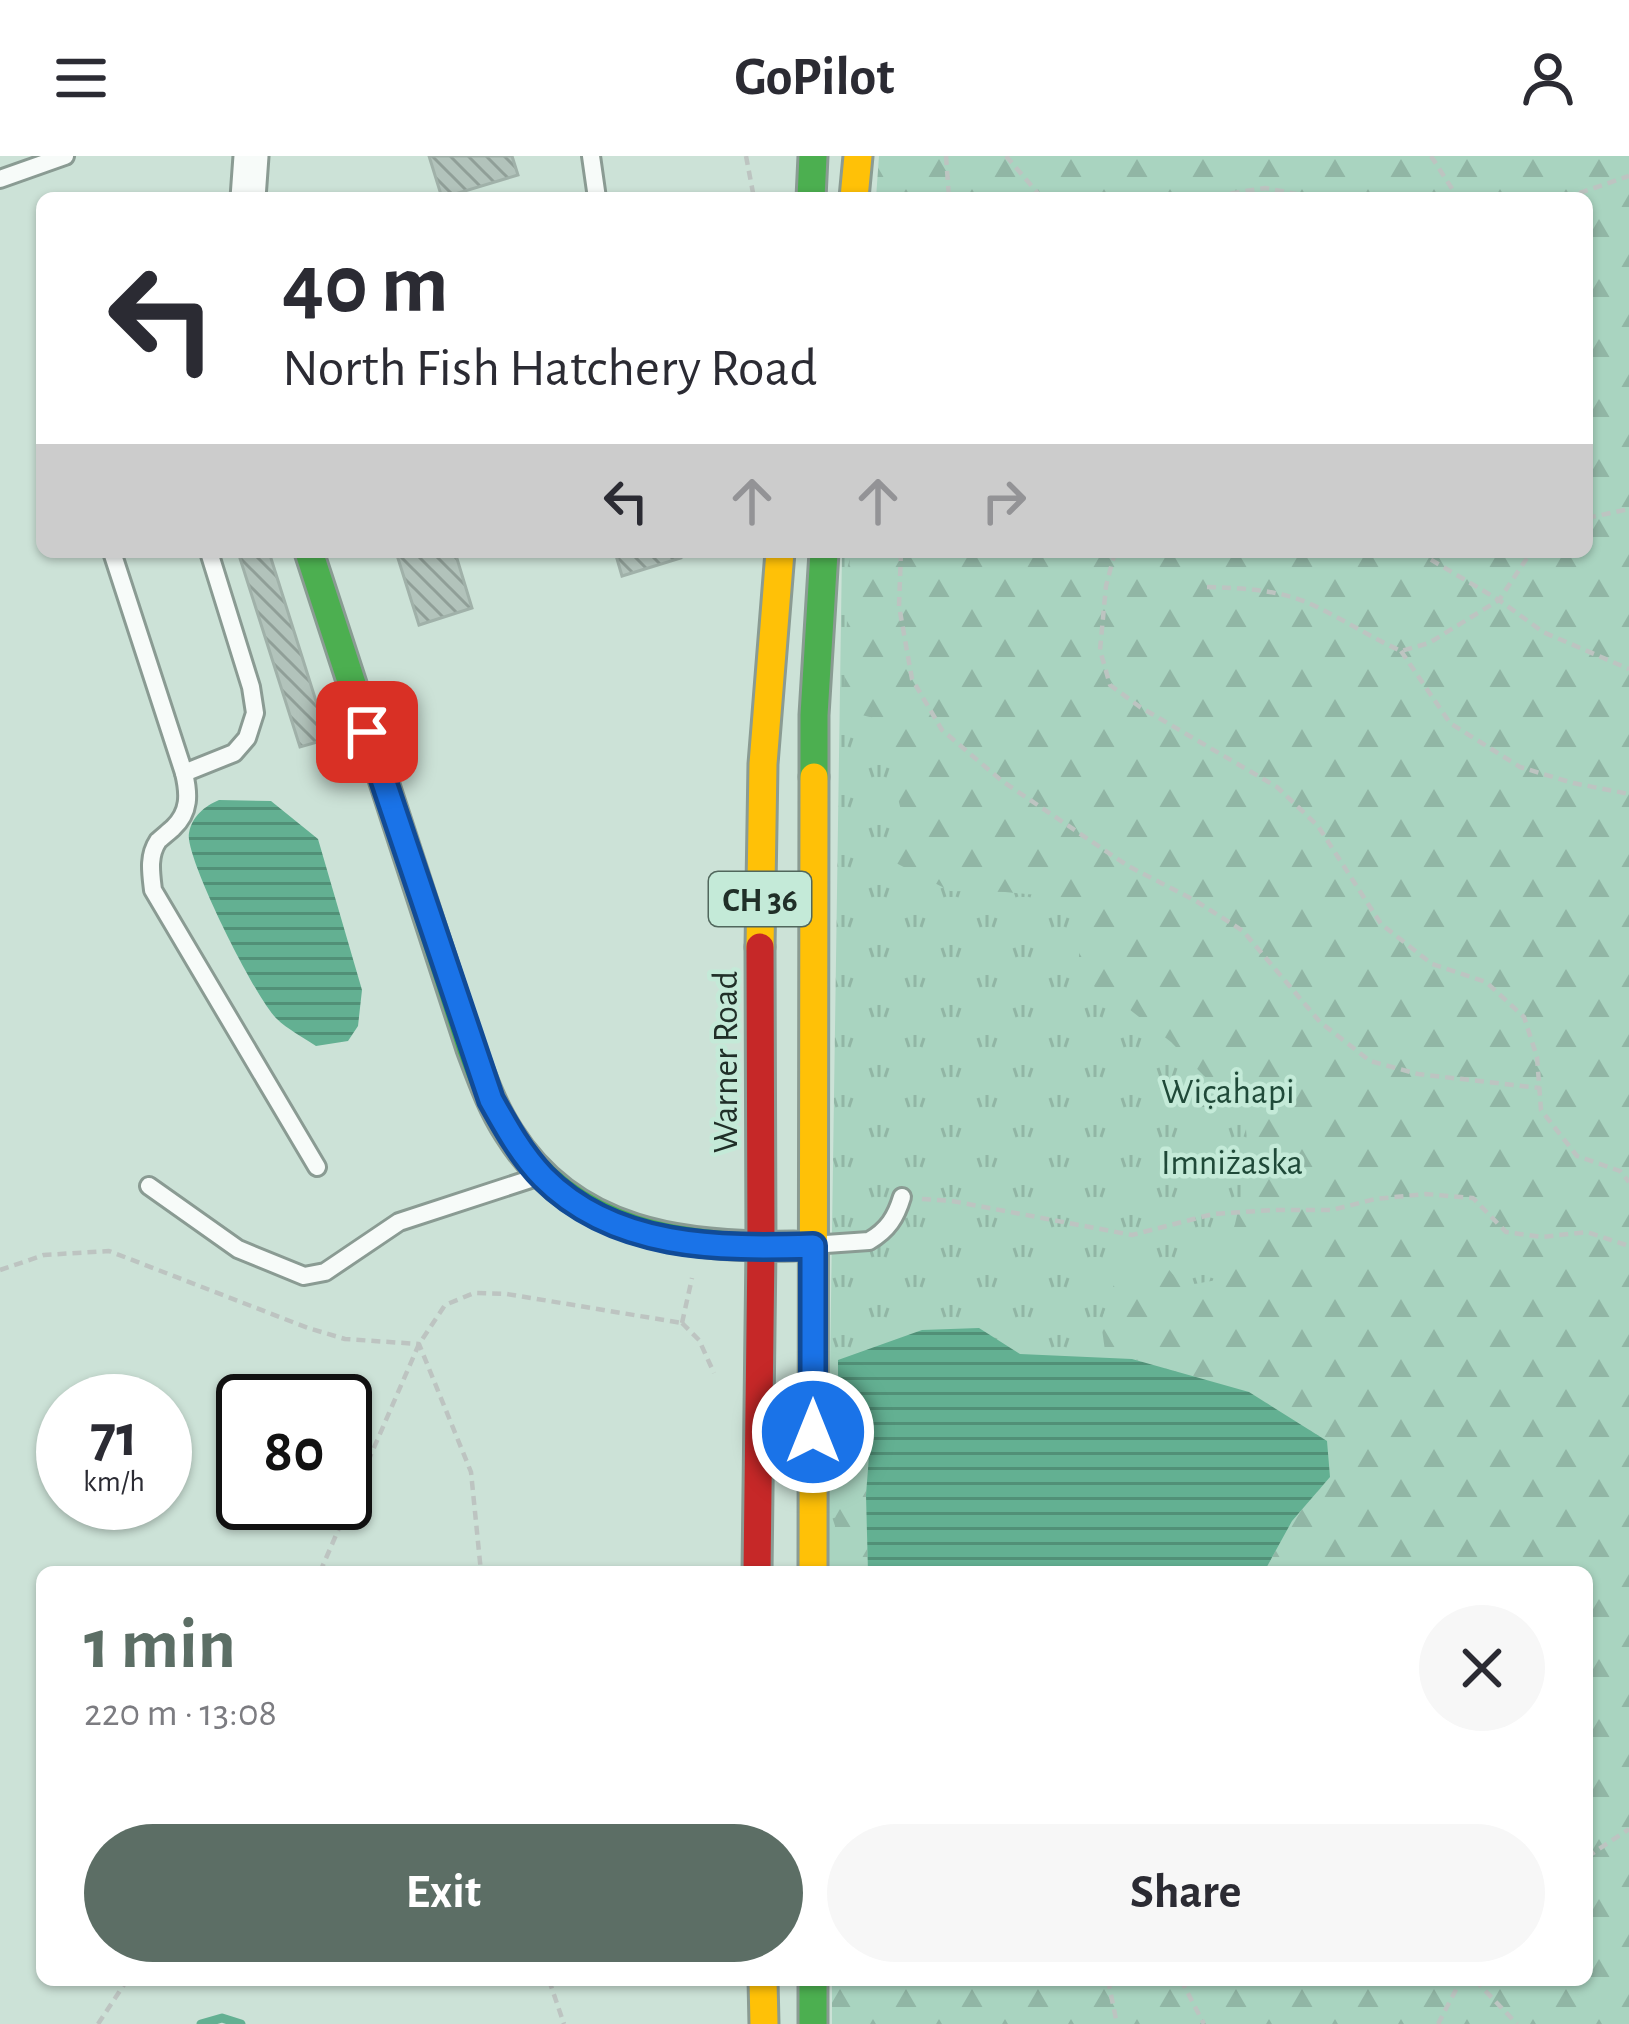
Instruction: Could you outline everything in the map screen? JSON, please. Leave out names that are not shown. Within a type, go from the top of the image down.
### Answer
[{"type":"main road","points":[[855,192],[858,156]]},
{"type":"main road","points":[[811,192],[812,160]]},
{"type":"main road","points":[[311,558],[478,1066],[512,1139],[541,1175],[573,1203],[655,1238],[702,1245],[813,1246]]},
{"type":"main road","name":"Warner Road","points":[[757,1566],[760,881],[763,764],[780,558]]},
{"type":"main road","name":"CH 36","points":[[813,1566],[814,715],[824,558]]},
{"type":"main road","points":[[763,1986],[764,2024]]},
{"type":"main road","points":[[813,1986],[813,2024]]},
{"type":"street","points":[[248,192],[250,156]]},
{"type":"lane","points":[[0,179],[65,156]]},
{"type":"lane","points":[[591,156],[597,192]]},
{"type":"lane","points":[[114,558],[188,791],[187,809],[179,823],[158,841],[150,865],[153,890],[317,1167]]},
{"type":"lane","points":[[184,773],[234,753],[247,738],[255,713],[210,558]]},
{"type":"lane","points":[[149,1186],[238,1249],[304,1276],[325,1272],[399,1222],[541,1175]]},
{"type":"lane","points":[[813,1246],[875,1238],[897,1215],[902,1197]]},
{"type":"path","points":[[746,156],[753,192]]},
{"type":"path","points":[[946,156],[949,192]]},
{"type":"path","points":[[1006,156],[1037,192]]},
{"type":"path","points":[[1431,156],[1454,192]]},
{"type":"path","points":[[1582,192],[1629,176]]},
{"type":"path","points":[[1239,192],[1265,188],[1286,192]]},
{"type":"path","points":[[1593,517],[1629,509]]},
{"type":"path","points":[[901,558],[899,606],[912,679],[942,730],[987,768],[1128,866],[1243,931],[1319,1022],[1370,1061],[1418,1075],[1540,1088]]},
{"type":"path","points":[[1113,558],[1100,650],[1110,685],[1277,787],[1318,826],[1381,924],[1432,964],[1486,982],[1524,1017],[1537,1057],[1541,1110],[1577,1156],[1620,1171],[1629,1182]]},
{"type":"path","points":[[1428,558],[1543,632],[1629,669]]},
{"type":"path","points":[[1401,651],[1429,643],[1499,600],[1527,558]]},
{"type":"path","points":[[1207,587],[1275,592],[1316,606],[1401,651],[1450,722],[1520,767],[1629,794]]},
{"type":"path","points":[[902,1197],[952,1201],[1132,1235],[1214,1214],[1332,1210],[1375,1199],[1426,1194],[1473,1198],[1506,1232],[1541,1237],[1587,1232],[1629,1246]]},
{"type":"path","points":[[0,1270],[44,1255],[110,1251],[308,1328],[345,1339],[419,1344]]},
{"type":"path","points":[[323,1566],[419,1344],[445,1305],[474,1293],[507,1294],[682,1323]]},
{"type":"path","points":[[419,1344],[471,1472],[480,1566]]},
{"type":"path","points":[[1593,1853],[1629,1829]]},
{"type":"path","points":[[98,2024],[123,1986]]},
{"type":"path","points":[[551,1986],[564,2024]]},
{"type":"path","points":[[1109,1986],[1117,2024]]},
{"type":"path","points":[[1183,1986],[1204,2024]]},
{"type":"path","points":[[1438,2024],[1458,1986]]},
{"type":"path","points":[[1481,1986],[1517,2024]]},
{"type":"green space","name":"Wic̣aḣapi","points":[[879,156],[1629,156],[1629,2024],[832,2024],[832,1986],[1593,1986],[1593,1566],[1267,1566],[1292,1521],[1330,1477],[1327,1441],[1249,1392],[1132,1359],[1106,1358],[1101,1322],[1117,1276],[1159,1258],[1183,1286],[1217,1280],[1249,1164],[1244,1106],[1120,1002],[1077,976],[1081,936],[1059,897],[950,891],[896,863],[901,810],[877,719],[843,710],[850,558],[1593,558],[1593,192],[876,192]]},
{"type":"green space","name":"Wic̣aḣapi","points":[[1629,156],[1629,2024],[1593,1986],[1593,1566],[827,1566],[842,558],[1593,558],[1593,192]]},
{"type":"green space","points":[[838,1384],[862,1395],[872,1416],[866,1495],[868,1566],[834,1566]]},
{"type":"shaded area","points":[[219,800],[271,801],[318,839],[362,990],[358,1026],[348,1041],[316,1046],[285,1026],[267,1007],[239,958],[209,897],[189,833],[204,809]]},
{"type":"shaded area","points":[[979,1328],[1020,1354],[1132,1359],[1249,1392],[1327,1441],[1330,1477],[1292,1521],[1267,1566],[868,1566],[866,1495],[872,1416],[862,1395],[838,1384],[838,1360],[922,1330]]},
{"type":"building","points":[[429,156],[512,156],[518,175],[462,192],[440,192]]},
{"type":"building","points":[[240,558],[271,558],[328,739],[300,747]]},
{"type":"building","points":[[398,558],[457,558],[472,608],[419,625]]},
{"type":"building","points":[[617,558],[681,558],[622,576]]},
{"type":"waterway","points":[[201,2024],[222,2018],[241,2024]]},
{"type":"traffic: fast","points":[[811,192],[813,156]]},
{"type":"traffic: fast","points":[[311,558],[471,1049],[509,1133],[535,1167],[565,1194],[634,1229],[712,1244],[794,1246]]},
{"type":"traffic: fast","points":[[814,777],[824,558]]},
{"type":"traffic: fast","points":[[813,1986],[813,2024]]},
{"type":"traffic: slow","points":[[855,192],[858,156]]},
{"type":"traffic: slow","points":[[760,947],[763,764],[780,558]]},
{"type":"traffic: slow","points":[[813,1566],[814,777]]},
{"type":"traffic: slow","points":[[763,1986],[764,2024]]},
{"type":"traffic: jam","points":[[757,1566],[760,947]]},
{"type":"route","points":[[367,732],[491,1100],[512,1139],[541,1175],[573,1203],[655,1238],[702,1245],[813,1246],[813,1432]]},
{"type":"park label","name":"Imniżaska","points":[[1232,1161]]}]
